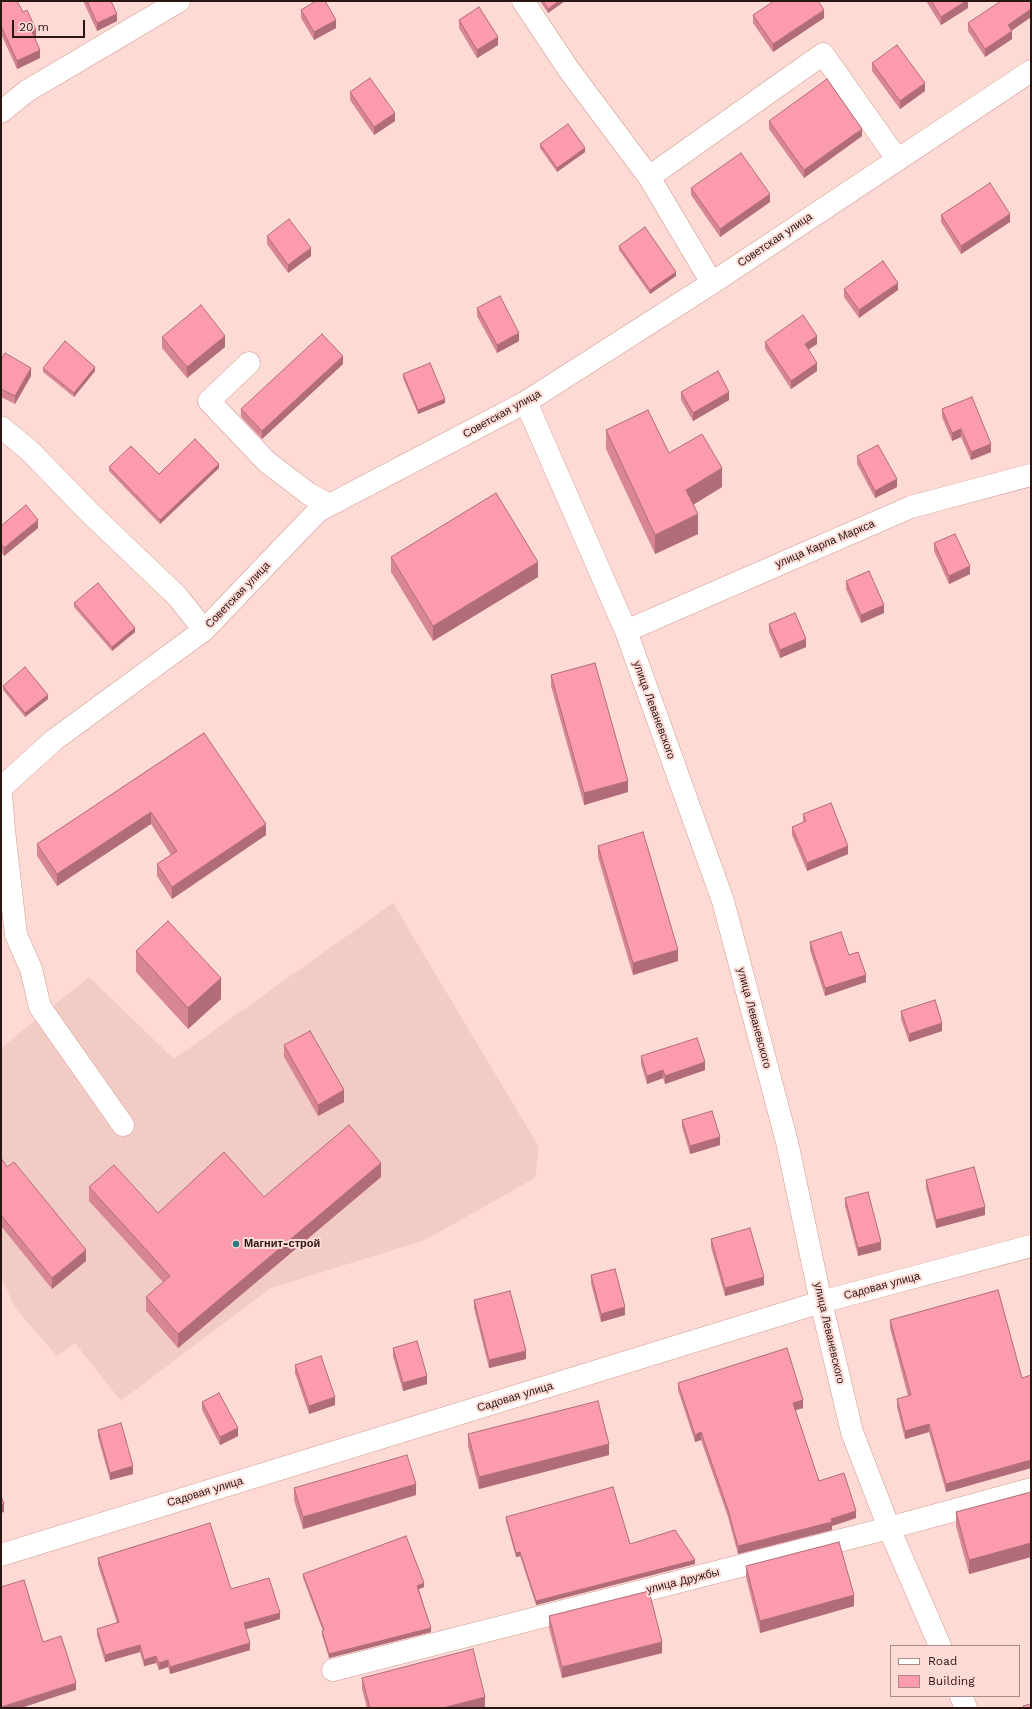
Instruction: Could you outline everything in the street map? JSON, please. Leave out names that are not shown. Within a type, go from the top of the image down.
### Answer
[{"type":"street","points":[[1,112],[27,91],[179,1]]},
{"type":"street","points":[[523,1],[568,70],[649,177],[712,283]]},
{"type":"street","points":[[649,177],[823,54],[897,159]]},
{"type":"street","name":"Советская улица","points":[[1,788],[54,740],[204,630],[318,511],[526,402],[712,283],[1031,71]]},
{"type":"street","points":[[249,363],[209,401],[267,462],[309,494],[329,505]]},
{"type":"street","name":"улица Леваневского","points":[[526,402],[626,631],[723,901],[787,1142],[821,1302],[852,1432],[889,1528],[940,1645]]},
{"type":"street","points":[[1,428],[30,451],[89,512],[177,596],[204,630]]},
{"type":"street","name":"улица Карла Маркса","points":[[626,631],[911,507],[1031,475]]},
{"type":"street","points":[[1,793],[16,935],[31,969],[40,1007],[123,1125]]},
{"type":"street","name":"Садовая улица","points":[[1,1555],[821,1302],[1031,1246]]},
{"type":"street","name":"улица Дружбы","points":[[334,1670],[889,1528],[1031,1489]]},
{"type":"street","points":[[961,1697],[966,1708]]},
{"type":"shaded area","points":[[393,903],[539,1147],[535,1178],[425,1240],[271,1288],[121,1401],[75,1343],[57,1356],[15,1308],[1,1276],[1,1048],[89,977],[174,1059]]},
{"type":"building","points":[[1,1],[17,1],[23,12],[27,10],[36,30],[32,32],[40,50],[17,61],[1,26]]},
{"type":"building","points":[[87,1],[111,1],[117,14],[97,23]]},
{"type":"building","points":[[316,1],[325,1],[336,20],[314,32],[301,10]]},
{"type":"building","points":[[543,1],[559,1],[548,9]]},
{"type":"building","points":[[774,1],[818,1],[824,10],[773,44],[753,15]]},
{"type":"building","points":[[931,1],[966,1],[941,17]]},
{"type":"building","points":[[1001,1],[1031,1],[1031,9],[1008,25],[1012,31],[985,49],[968,23]]},
{"type":"building","points":[[479,7],[498,37],[477,50],[459,20]]},
{"type":"building","points":[[897,45],[925,83],[900,101],[872,63]]},
{"type":"building","points":[[370,78],[395,113],[374,127],[350,92]]},
{"type":"building","points":[[827,79],[862,129],[804,170],[769,121]]},
{"type":"building","points":[[568,124],[585,148],[557,168],[540,144]]},
{"type":"building","points":[[741,153],[770,194],[720,229],[691,188]]},
{"type":"building","points":[[990,183],[1010,214],[961,246],[941,215]]},
{"type":"building","points":[[289,219],[311,248],[288,265],[267,236]]},
{"type":"building","points":[[645,227],[676,272],[650,290],[619,246]]},
{"type":"building","points":[[883,261],[898,283],[859,310],[844,289]]},
{"type":"building","points":[[500,296],[519,333],[497,345],[477,308]]},
{"type":"building","points":[[201,305],[225,336],[187,367],[162,337]]},
{"type":"building","points":[[803,315],[817,336],[805,344],[817,363],[791,381],[765,342]]},
{"type":"building","points":[[322,334],[343,356],[262,431],[241,409]]},
{"type":"building","points":[[65,341],[95,367],[74,393],[43,368]]},
{"type":"building","points":[[5,353],[31,368],[15,396],[1,389],[1,360]]},
{"type":"building","points":[[430,363],[445,399],[418,410],[403,374]]},
{"type":"building","points":[[718,371],[729,392],[693,413],[681,392]]},
{"type":"building","points":[[972,397],[991,444],[971,452],[961,429],[952,433],[942,409]]},
{"type":"building","points":[[648,410],[669,453],[702,434],[722,468],[686,490],[698,514],[655,535],[606,430]]},
{"type":"building","points":[[195,439],[219,464],[160,520],[109,467],[131,446],[159,474]]},
{"type":"building","points":[[878,445],[897,479],[875,491],[857,456]]},
{"type":"building","points":[[496,493],[538,562],[433,626],[391,557]]},
{"type":"building","points":[[26,505],[38,520],[4,548],[1,544],[1,526]]},
{"type":"building","points":[[955,534],[970,566],[949,576],[934,543]]},
{"type":"building","points":[[869,571],[884,605],[861,615],[846,581]]},
{"type":"building","points":[[98,583],[135,628],[112,647],[74,603]]},
{"type":"building","points":[[795,613],[806,639],[780,650],[769,624]]},
{"type":"building","points":[[595,663],[628,781],[584,793],[551,675]]},
{"type":"building","points":[[25,667],[48,695],[25,713],[3,686]]},
{"type":"building","points":[[204,733],[266,824],[172,887],[157,864],[177,851],[151,812],[57,874],[37,844]]},
{"type":"building","points":[[831,803],[848,846],[807,863],[792,827],[806,821],[803,814]]},
{"type":"building","points":[[643,832],[678,950],[633,963],[598,846]]},
{"type":"building","points":[[168,921],[221,978],[188,1008],[136,951]]},
{"type":"building","points":[[841,932],[849,955],[858,952],[866,975],[825,988],[810,942]]},
{"type":"building","points":[[935,1000],[942,1023],[909,1034],[901,1011]]},
{"type":"building","points":[[310,1031],[344,1090],[318,1105],[284,1045]]},
{"type":"building","points":[[697,1038],[705,1062],[665,1076],[663,1070],[647,1076],[641,1056]]},
{"type":"building","points":[[712,1111],[720,1137],[690,1146],[682,1120]]},
{"type":"building","points":[[349,1125],[381,1163],[178,1334],[146,1297],[170,1276],[89,1187],[114,1165],[158,1213],[224,1152],[264,1197]]},
{"type":"building","points":[[1,1158],[7,1167],[14,1162],[86,1250],[52,1278],[1,1215]]},
{"type":"building","points":[[974,1167],[985,1207],[936,1220],[926,1180]]},
{"type":"building","points":[[868,1192],[881,1242],[858,1248],[845,1198]]},
{"type":"building","points":[[750,1228],[764,1277],[725,1288],[711,1239]]},
{"type":"building","points":[[615,1269],[625,1307],[601,1314],[591,1275]]},
{"type":"building","points":[[998,1290],[1022,1378],[1031,1375],[1031,1460],[946,1484],[929,1424],[905,1431],[897,1399],[911,1395],[890,1320]]},
{"type":"building","points":[[510,1291],[526,1351],[489,1360],[474,1300]]},
{"type":"building","points":[[417,1341],[427,1376],[403,1383],[393,1348]]},
{"type":"building","points":[[787,1348],[803,1400],[793,1403],[819,1481],[844,1473],[856,1511],[831,1519],[832,1522],[738,1546],[728,1510],[701,1432],[695,1435],[678,1383]]},
{"type":"building","points":[[321,1356],[335,1397],[309,1406],[295,1365]]},
{"type":"building","points":[[219,1393],[238,1428],[220,1437],[202,1402]]},
{"type":"building","points":[[598,1401],[609,1444],[479,1477],[468,1434]]},
{"type":"building","points":[[121,1423],[133,1466],[110,1473],[98,1430]]},
{"type":"building","points":[[407,1455],[416,1484],[303,1517],[294,1488]]},
{"type":"building","points":[[613,1487],[630,1544],[675,1530],[695,1560],[536,1601],[520,1552],[516,1553],[506,1517]]},
{"type":"building","points":[[1031,1492],[1031,1543],[969,1560],[956,1512]]},
{"type":"building","points":[[1,1496],[4,1504],[1,1505]]},
{"type":"building","points":[[210,1523],[231,1589],[269,1578],[280,1613],[244,1623],[250,1643],[170,1667],[168,1660],[159,1663],[156,1656],[144,1660],[140,1645],[105,1655],[97,1629],[119,1622],[98,1558]]},
{"type":"building","points":[[406,1536],[424,1583],[417,1586],[431,1628],[329,1654],[322,1631],[324,1630],[303,1574]]},
{"type":"building","points":[[839,1542],[854,1595],[760,1621],[746,1566]]},
{"type":"building","points":[[24,1580],[43,1642],[61,1636],[76,1683],[1,1707],[1,1587]]},
{"type":"building","points":[[649,1591],[662,1642],[562,1667],[549,1616]]},
{"type":"building","points":[[473,1649],[485,1697],[443,1708],[370,1708],[362,1678]]},
{"type":"building","points":[[1031,1704],[1031,1708],[1024,1708],[1023,1706]]},
{"type":"place","name":"Магнит-строй","points":[[236,1244]]}]
